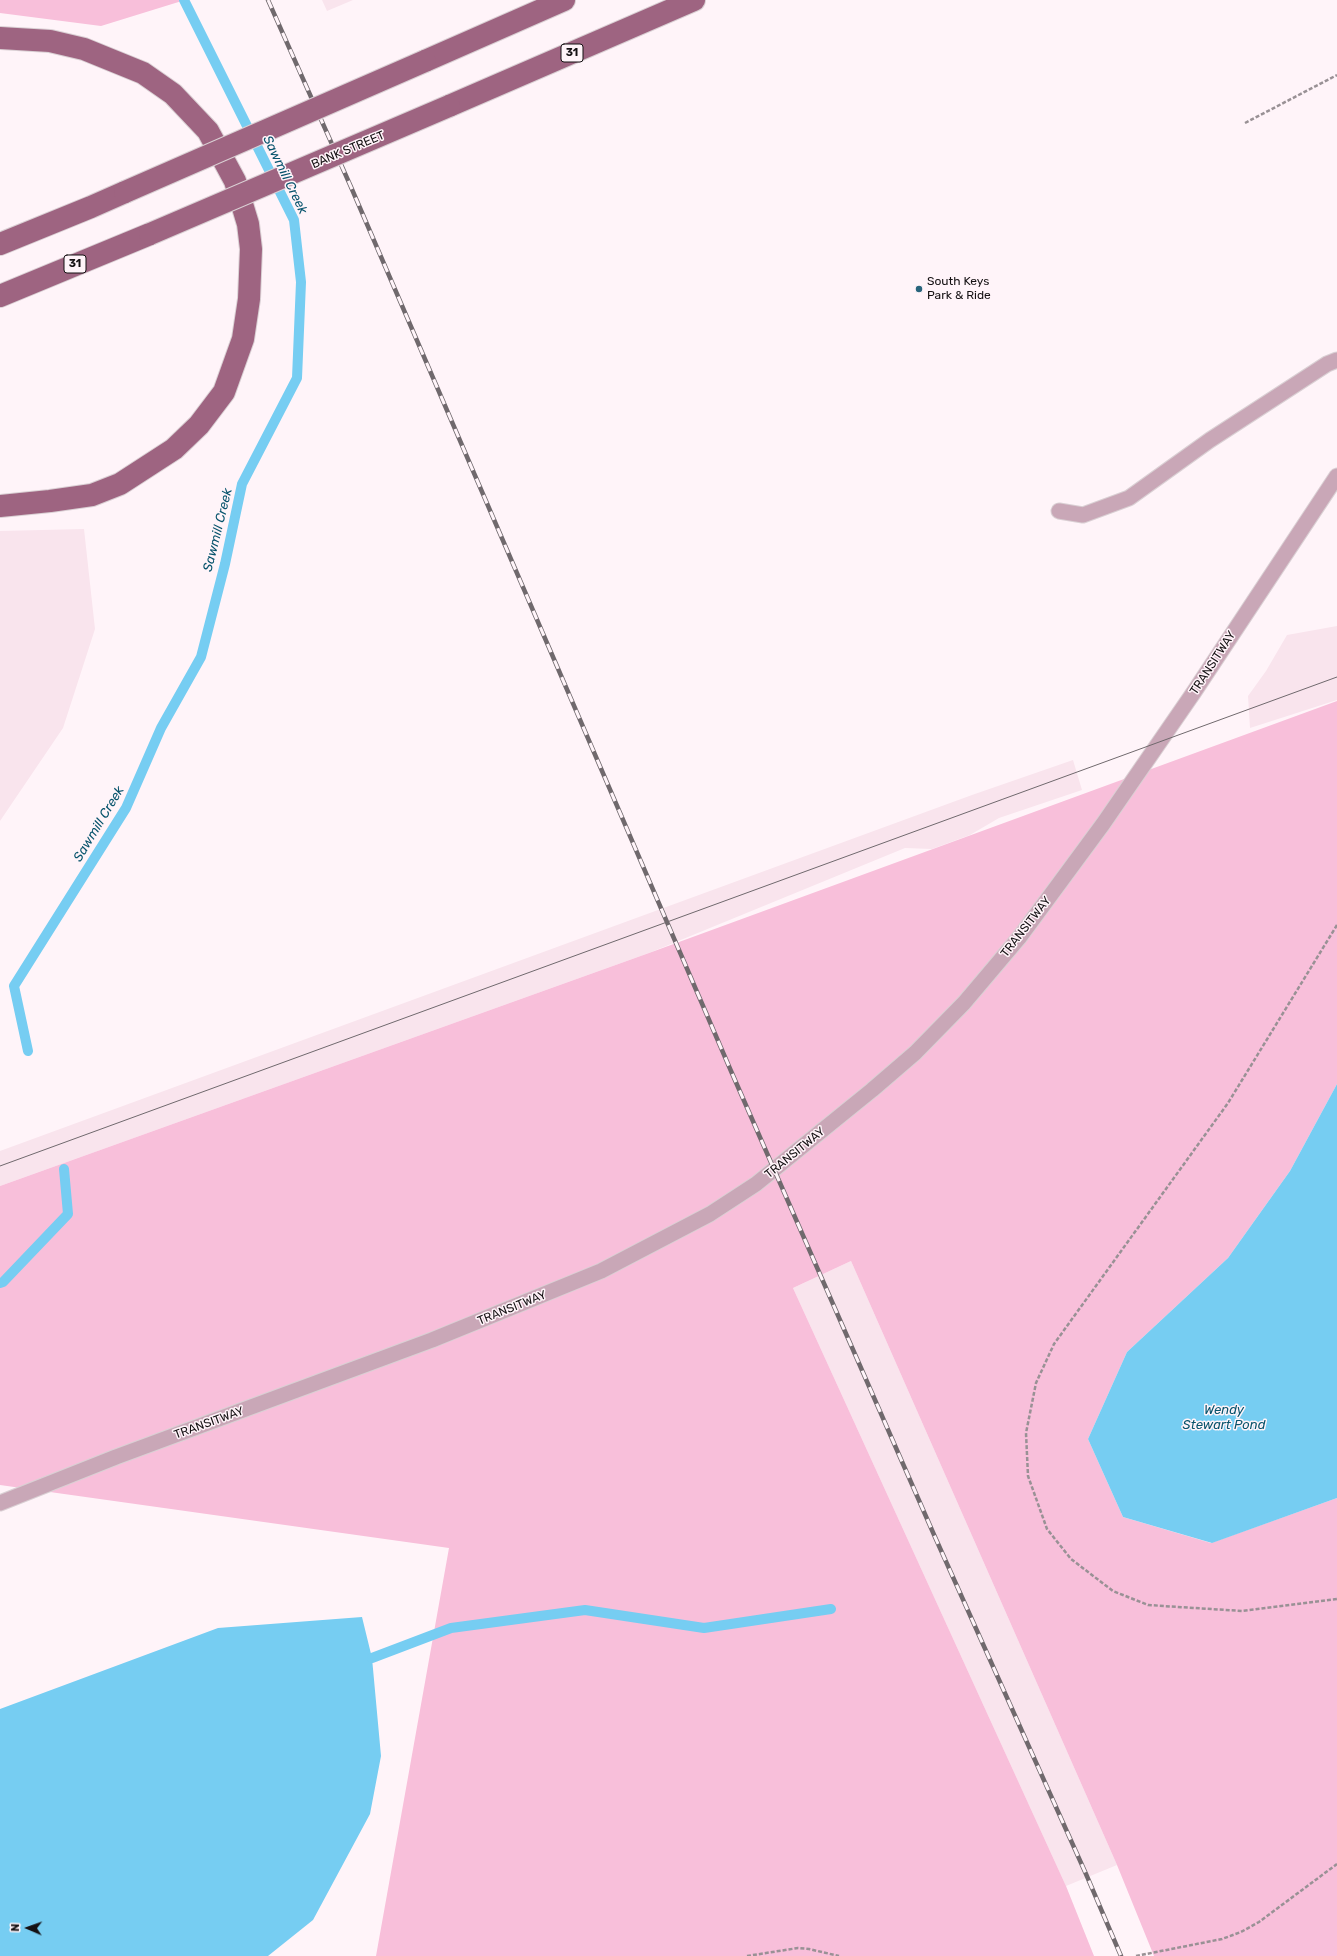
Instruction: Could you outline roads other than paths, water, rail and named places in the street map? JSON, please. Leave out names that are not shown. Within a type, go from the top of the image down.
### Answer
[{"type":"main road","points":[[0,244],[125,192],[564,0]]},
{"type":"main road","name":"BANK STREET","points":[[0,296],[150,234],[694,0]]},
{"type":"main road","points":[[0,38],[50,41],[84,49],[143,73],[173,94],[208,131],[235,181],[248,224],[251,249],[249,299],[243,339],[224,392],[199,425],[174,449],[120,484],[92,495],[0,506]]},
{"type":"lane","points":[[1059,511],[1083,515],[1129,498],[1210,440],[1327,364],[1337,360]]},
{"type":"lane","name":"TRANSITWAY","points":[[0,1503],[116,1457],[432,1340],[587,1276],[710,1214],[756,1184],[872,1090],[915,1053],[964,1003],[1019,938],[1077,860],[1194,692],[1337,476]]},
{"type":"water","name":"Wendy Stewart Pond","points":[[1337,1084],[1337,1498],[1212,1543],[1123,1517],[1088,1439],[1127,1352],[1228,1258],[1290,1171]]},
{"type":"water","points":[[362,1617],[372,1658],[381,1756],[370,1814],[313,1920],[268,1956],[0,1956],[0,1709],[218,1628]]},
{"type":"waterway","name":"Sawmill Creek","points":[[28,1051],[14,986],[126,808],[161,728],[201,657],[225,564],[242,484],[297,378],[301,282],[294,220],[184,0]]},
{"type":"waterway","name":"Sawmill Creek","points":[[0,1283],[3,1282],[68,1214],[64,1169]]},
{"type":"waterway","points":[[372,1658],[451,1628],[585,1610],[704,1628],[831,1609]]},
{"type":"tram line","points":[[0,1166],[1337,677]]},
{"type":"railway","points":[[268,0],[351,187],[731,1071],[935,1537],[1086,1874],[1121,1956]]},
{"type":"place","name":"South Keys Park & Ride","points":[[919,289]]}]
